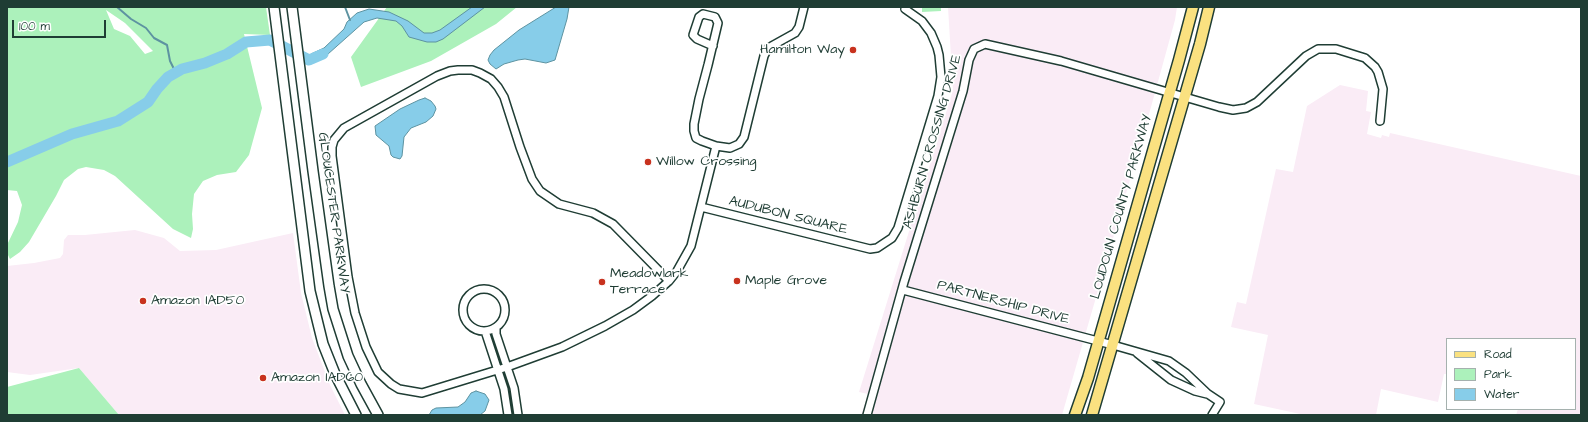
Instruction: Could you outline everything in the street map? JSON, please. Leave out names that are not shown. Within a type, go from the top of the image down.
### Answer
[{"type":"main road","points":[[274,7],[311,298],[324,344],[335,374],[356,415]]},
{"type":"main road","name":"GLOUCESTER PARKWAY","points":[[292,7],[324,254],[333,309],[348,356],[378,415]]},
{"type":"main road","name":"LOUDOUN COUNTY PARKWAY","points":[[1075,415],[1170,92],[1193,7]]},
{"type":"main road","name":"LOUDOUN COUNTY PARKWAY","points":[[1092,415],[1205,28],[1209,7]]},
{"type":"street","points":[[713,46],[697,39],[693,34],[699,17],[703,14],[715,17],[718,23],[713,46],[694,124],[694,131],[696,138],[716,146],[730,148],[739,144],[746,130],[764,56],[768,48],[795,33],[799,26],[804,7]]},
{"type":"street","points":[[898,7],[906,8]]},
{"type":"street","name":"AUDUBON SQUARE","points":[[701,207],[870,249],[877,248],[895,234],[939,92],[940,77],[939,55],[935,40],[928,27],[922,20],[906,8]]},
{"type":"street","name":"ASHBURN CROSSING DRIVE","points":[[867,415],[902,290],[963,91],[968,60],[974,49],[985,44],[1061,61],[1227,109],[1240,110],[1257,102],[1306,56],[1318,50],[1336,48],[1365,58],[1378,72],[1383,89],[1380,121]]},
{"type":"street","points":[[669,281],[613,224],[593,214],[558,204],[540,191],[532,179],[504,97],[491,79],[480,72],[472,70],[450,71],[437,76],[344,128],[334,140],[332,156],[351,292],[355,313],[366,347],[378,372],[391,384],[400,389],[422,393],[508,367],[580,339],[633,310],[669,281],[683,261],[691,246],[716,146]]},
{"type":"street","points":[[496,328],[485,331],[472,328],[468,324],[463,312],[465,299],[475,291],[481,289],[493,291],[502,300],[505,312],[496,328],[496,334],[514,388],[518,415]]},
{"type":"street","name":"PARTNERSHIP DRIVE","points":[[902,290],[1169,361],[1186,373],[1208,394]]},
{"type":"street","points":[[485,331],[505,395],[508,415]]},
{"type":"street","points":[[1135,352],[1171,380],[1195,391],[1208,394],[1220,402],[1212,415]]},
{"type":"shaded area","points":[[948,7],[1177,7],[1175,20],[1151,107],[1062,415],[861,415],[868,394],[859,392],[953,90]]},
{"type":"shaded area","points":[[1340,85],[1368,91],[1366,111],[1371,112],[1367,134],[1381,138],[1382,135],[1389,137],[1390,133],[1581,176],[1581,415],[1516,415],[1518,410],[1576,410],[1576,338],[1446,338],[1446,374],[1444,374],[1438,402],[1381,389],[1376,415],[1305,415],[1254,404],[1268,335],[1231,327],[1237,302],[1246,304],[1276,169],[1293,172],[1307,106]]},
{"type":"shaded area","points":[[135,230],[164,238],[180,251],[216,250],[293,233],[301,293],[312,338],[330,385],[345,415],[119,415],[79,368],[30,375],[7,372],[7,266],[60,258],[63,254],[64,240],[68,235],[85,235]]},
{"type":"green space","points":[[7,7],[266,7],[270,35],[244,34],[262,108],[249,155],[236,172],[217,175],[203,181],[194,194],[192,214],[193,229],[191,238],[173,229],[115,176],[104,170],[86,167],[78,169],[64,180],[29,242],[20,252],[10,259],[7,253],[7,245],[18,222],[22,205],[17,191],[7,190]],"holes":[[[106,10],[125,23],[153,51],[145,54],[130,36],[114,29]]]},
{"type":"green space","points":[[387,7],[517,7],[496,24],[431,61],[361,87],[351,57]]},
{"type":"green space","points":[[922,7],[941,7],[941,11],[922,12]]},
{"type":"green space","points":[[79,368],[119,415],[7,415],[7,387]]},
{"type":"water","points":[[472,7],[485,7],[443,39],[436,42],[427,42],[409,37],[402,26],[396,21],[377,18],[364,22],[328,54],[311,63],[309,60],[311,54],[324,48],[344,29],[347,22],[357,13],[369,9],[389,12],[408,21],[424,33],[432,33],[440,30]]},
{"type":"water","points":[[556,7],[569,7],[555,60],[546,63],[525,59],[518,60],[504,64],[496,69],[490,64],[488,60],[494,50],[519,30]]},
{"type":"water","points":[[425,98],[431,101],[435,106],[436,109],[433,116],[426,122],[411,128],[404,137],[402,156],[400,159],[393,157],[389,146],[376,135],[375,126],[400,109]]},
{"type":"water","points":[[476,391],[485,394],[489,400],[485,411],[480,415],[429,415],[432,410],[436,408],[458,407],[465,402],[471,393]]},
{"type":"waterway","points":[[117,7],[131,19],[146,28],[154,38],[167,45],[170,61],[176,73]]},
{"type":"waterway","points":[[345,7],[350,20]]},
{"type":"waterway","points":[[7,162],[72,134],[118,121],[148,102],[168,77],[182,69],[205,63],[227,54],[246,42],[270,40],[309,60],[323,54]]},
{"type":"place","name":"Hamilton Way","points":[[853,50]]},
{"type":"place","name":"Willow Crossing","points":[[648,162]]},
{"type":"place","name":"Maple Grove","points":[[737,281]]},
{"type":"place","name":"Meadowlark Terrace","points":[[602,282]]},
{"type":"place","name":"Amazon IAD50","points":[[143,301]]},
{"type":"place","name":"Amazon IAD60","points":[[263,378]]}]
